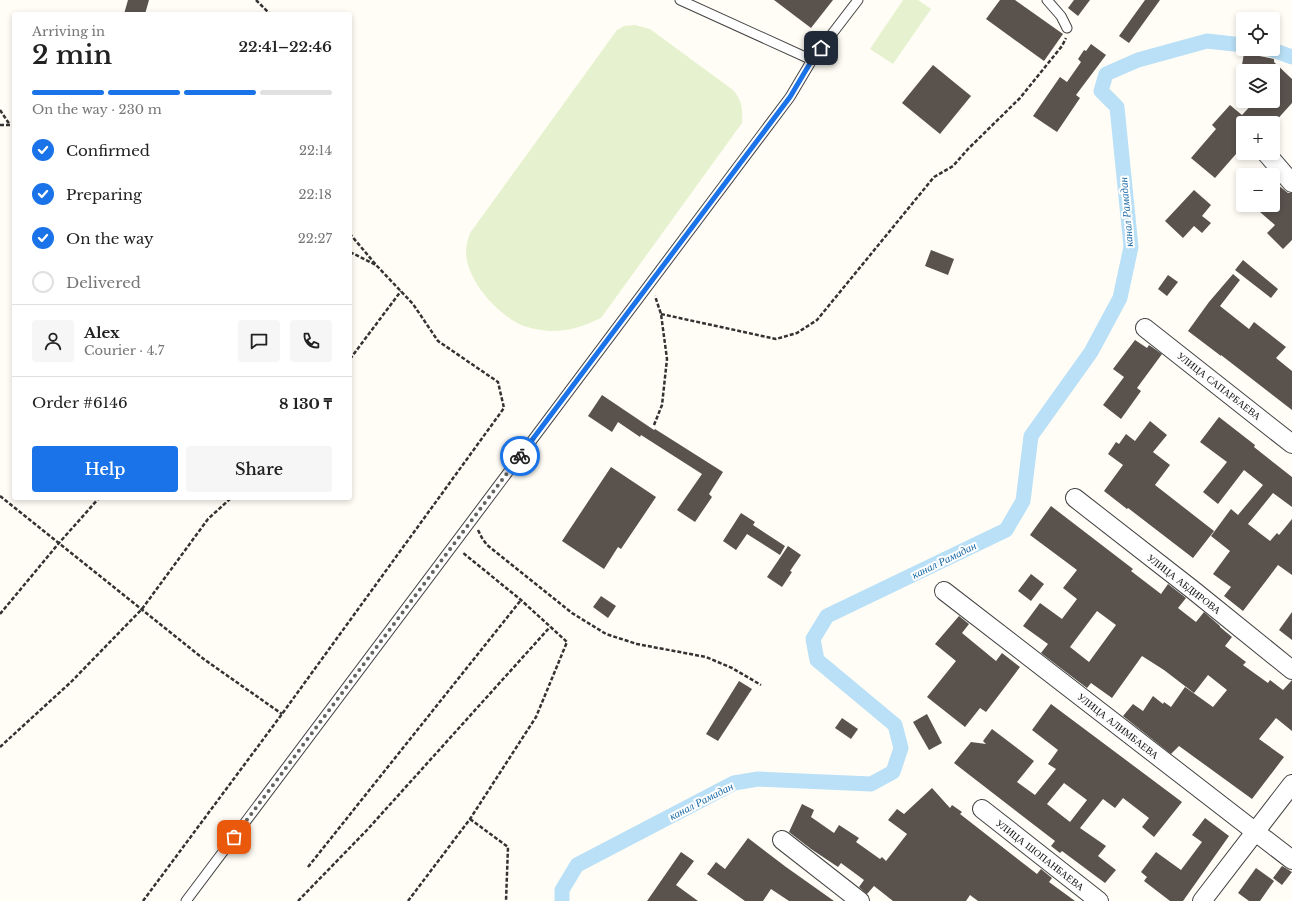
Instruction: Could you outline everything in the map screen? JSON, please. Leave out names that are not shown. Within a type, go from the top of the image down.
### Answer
[{"type":"street","points":[[1272,160],[1292,183]]},
{"type":"street","name":"УЛИЦА САПАРБАЕВА","points":[[1145,328],[1292,444]]},
{"type":"street","name":"УЛИЦА АБДИРОВА","points":[[1075,498],[1292,670]]},
{"type":"street","name":"УЛИЦА АЛИМБАЕВА","points":[[944,591],[1292,860]]},
{"type":"street","points":[[1202,901],[1292,784]]},
{"type":"street","name":"УЛИЦА ШОПАНБАЕВА","points":[[982,808],[1098,901]]},
{"type":"street","points":[[782,840],[860,901]]},
{"type":"lane","points":[[680,0],[702,4],[812,60]]},
{"type":"lane","points":[[186,901],[790,97],[812,60],[858,0]]},
{"type":"lane","points":[[1047,0],[1061,16],[1067,28]]},
{"type":"path","points":[[256,0],[268,12]]},
{"type":"path","points":[[661,314],[776,339],[797,333],[818,320],[934,177],[953,166],[968,149],[1020,98],[1062,46],[1068,35],[1067,28]]},
{"type":"path","points":[[0,110],[10,125]]},
{"type":"path","points":[[0,125],[10,125]]},
{"type":"path","points":[[143,901],[282,714],[504,408],[498,382],[438,341],[413,304],[352,236]]},
{"type":"path","points":[[352,253],[378,266]]},
{"type":"path","points":[[650,282],[661,314],[666,359],[662,405],[654,425]]},
{"type":"path","points":[[352,356],[401,291]]},
{"type":"path","points":[[0,496],[206,660],[282,714]]},
{"type":"path","points":[[0,614],[97,500]]},
{"type":"path","points":[[0,747],[71,682],[142,609],[208,519],[230,500]]},
{"type":"path","points":[[480,511],[478,528],[487,545],[572,613],[606,634],[637,644],[706,657],[732,668],[761,685]]},
{"type":"path","points":[[408,901],[470,819],[536,717],[567,642],[521,600],[454,545]]},
{"type":"path","points":[[308,867],[521,600]]},
{"type":"path","points":[[298,901],[366,830],[550,627]]},
{"type":"path","points":[[470,819],[508,847],[506,901]]},
{"type":"green space","points":[[903,0],[918,0],[931,9],[893,64],[870,49]]},
{"type":"green space","points":[[635,25],[650,29],[733,90],[741,105],[742,123],[601,318],[582,326],[563,331],[534,329],[521,325],[511,320],[493,304],[477,284],[467,262],[466,249],[470,233],[617,30],[624,26]]},
{"type":"building","points":[[128,0],[149,0],[146,12],[125,12]]},
{"type":"building","points":[[774,0],[833,0],[811,28]]},
{"type":"building","points":[[1000,0],[1015,0],[1063,34],[1044,61],[986,19]]},
{"type":"building","points":[[1074,0],[1090,0],[1078,16],[1068,8]]},
{"type":"building","points":[[1145,0],[1160,0],[1129,43],[1119,36]]},
{"type":"building","points":[[1091,44],[1106,55],[1076,95],[1080,98],[1057,132],[1033,116],[1060,77],[1067,82],[1081,62],[1078,59],[1084,50],[1086,51]]},
{"type":"building","points":[[1244,56],[1259,56],[1274,59],[1276,64],[1242,64]]},
{"type":"building","points":[[933,65],[971,96],[940,134],[902,103]]},
{"type":"building","points":[[1280,68],[1292,79],[1292,103],[1280,116],[1236,116],[1236,154],[1215,178],[1191,158],[1216,129],[1212,125],[1230,105],[1242,115],[1248,108],[1280,108]]},
{"type":"building","points":[[1280,187],[1288,193],[1292,193],[1292,240],[1283,249],[1267,233],[1275,225],[1260,212],[1280,212]]},
{"type":"building","points":[[1194,190],[1211,205],[1202,216],[1211,223],[1202,233],[1194,226],[1183,238],[1165,221]]},
{"type":"building","points":[[931,250],[954,259],[948,275],[925,266]]},
{"type":"building","points":[[1243,260],[1278,289],[1271,298],[1235,270]]},
{"type":"building","points":[[1233,274],[1240,280],[1220,306],[1249,329],[1254,322],[1286,347],[1276,358],[1292,371],[1292,410],[1188,331],[1209,302]]},
{"type":"building","points":[[1168,275],[1178,282],[1167,296],[1158,289]]},
{"type":"building","points":[[1135,340],[1147,348],[1149,345],[1162,354],[1137,388],[1141,391],[1121,419],[1103,405],[1124,377],[1113,369]]},
{"type":"building","points":[[602,395],[654,430],[655,429],[723,472],[709,494],[712,497],[695,522],[677,510],[702,474],[618,422],[612,432],[588,416]]},
{"type":"building","points":[[1219,417],[1255,445],[1254,447],[1292,477],[1292,507],[1273,493],[1248,524],[1270,541],[1277,533],[1279,535],[1292,519],[1292,575],[1278,565],[1243,611],[1224,596],[1231,587],[1213,574],[1230,551],[1211,536],[1231,509],[1238,515],[1263,485],[1244,470],[1218,504],[1203,492],[1227,462],[1200,442]]},
{"type":"building","points":[[1150,421],[1167,435],[1153,452],[1170,465],[1155,485],[1214,531],[1193,558],[1104,491],[1123,465],[1108,454],[1116,442],[1119,444],[1126,434],[1135,441]]},
{"type":"building","points":[[611,467],[656,497],[621,549],[618,547],[604,569],[562,541]]},
{"type":"building","points":[[1051,506],[1133,569],[1131,571],[1161,594],[1168,584],[1186,598],[1178,608],[1196,622],[1204,612],[1232,637],[1225,646],[1246,662],[1243,665],[1268,683],[1270,680],[1283,690],[1292,680],[1292,731],[1276,718],[1259,739],[1284,757],[1252,799],[1179,746],[1171,754],[1123,716],[1133,704],[1143,711],[1153,696],[1163,704],[1164,702],[1171,707],[1185,687],[1213,707],[1227,690],[1208,675],[1194,693],[1164,670],[1142,656],[1112,698],[1091,683],[1087,688],[1041,653],[1048,644],[1023,626],[1040,603],[1062,619],[1077,599],[1063,588],[1077,570],[1030,535]],"holes":[[[1097,611],[1116,625],[1089,662],[1070,647]]]},
{"type":"building","points":[[741,513],[755,522],[753,525],[785,546],[780,555],[747,534],[736,550],[723,541]]},
{"type":"building","points":[[788,546],[801,555],[790,571],[792,572],[782,587],[767,577]]},
{"type":"building","points":[[1031,574],[1044,584],[1031,601],[1018,591]]},
{"type":"building","points":[[601,596],[616,606],[608,618],[593,607]]},
{"type":"building","points":[[1292,612],[1292,640],[1279,630]]},
{"type":"building","points":[[959,616],[969,624],[962,633],[996,661],[1002,653],[1020,667],[986,712],[980,708],[965,727],[927,697],[956,661],[935,644]]},
{"type":"building","points":[[739,681],[752,689],[718,741],[706,734]]},
{"type":"building","points":[[1051,704],[1182,802],[1154,837],[1142,827],[1149,818],[1123,798],[1115,808],[1103,799],[1080,828],[1106,846],[1098,856],[1116,870],[1105,883],[1062,851],[1060,853],[1051,846],[1055,841],[954,763],[971,742],[986,744],[983,741],[992,729],[1034,761],[1017,782],[1035,795],[1056,769],[1048,764],[1058,750],[1032,730]],"holes":[[[1064,783],[1087,800],[1070,822],[1047,804]]]},
{"type":"building","points":[[927,714],[942,743],[929,750],[913,722]]},
{"type":"building","points":[[842,718],[858,729],[851,739],[835,728]]},
{"type":"building","points":[[932,788],[950,808],[952,805],[962,812],[960,814],[1037,874],[1041,869],[1052,878],[1049,882],[1075,901],[978,901],[970,895],[966,901],[893,901],[874,886],[867,894],[859,887],[864,880],[841,863],[838,867],[789,832],[802,804],[814,810],[811,817],[834,833],[839,825],[859,838],[856,842],[880,859],[882,857],[886,861],[907,834],[888,820],[897,809],[904,814]]},
{"type":"building","points":[[1205,818],[1229,836],[1183,901],[1170,901],[1144,881],[1147,877],[1141,872],[1156,852],[1181,870],[1202,842],[1192,835]]},
{"type":"building","points":[[748,838],[834,901],[789,901],[771,889],[763,901],[745,901],[707,874],[716,862],[725,869]]},
{"type":"building","points":[[681,852],[694,861],[676,885],[698,901],[647,901]]},
{"type":"building","points":[[1282,866],[1292,872],[1282,885],[1273,878]]},
{"type":"building","points":[[1256,868],[1274,881],[1260,901],[1249,901],[1238,893]]},
{"type":"waterway","name":"канал Рамадан","points":[[562,901],[562,890],[577,865],[734,783],[758,779],[871,784],[893,772],[901,748],[895,725],[817,660],[813,639],[827,616],[1006,530],[1023,501],[1031,436],[1091,352],[1120,298],[1131,247],[1117,107],[1101,91],[1106,74],[1138,60],[1207,41],[1236,44]]},
{"type":"waterway","name":"канал Рамадан","points":[[1280,53],[1292,57]]},
{"type":"way so far","points":[[234,837],[520,456]]},
{"type":"route","points":[[520,456],[790,97],[821,48]]}]
